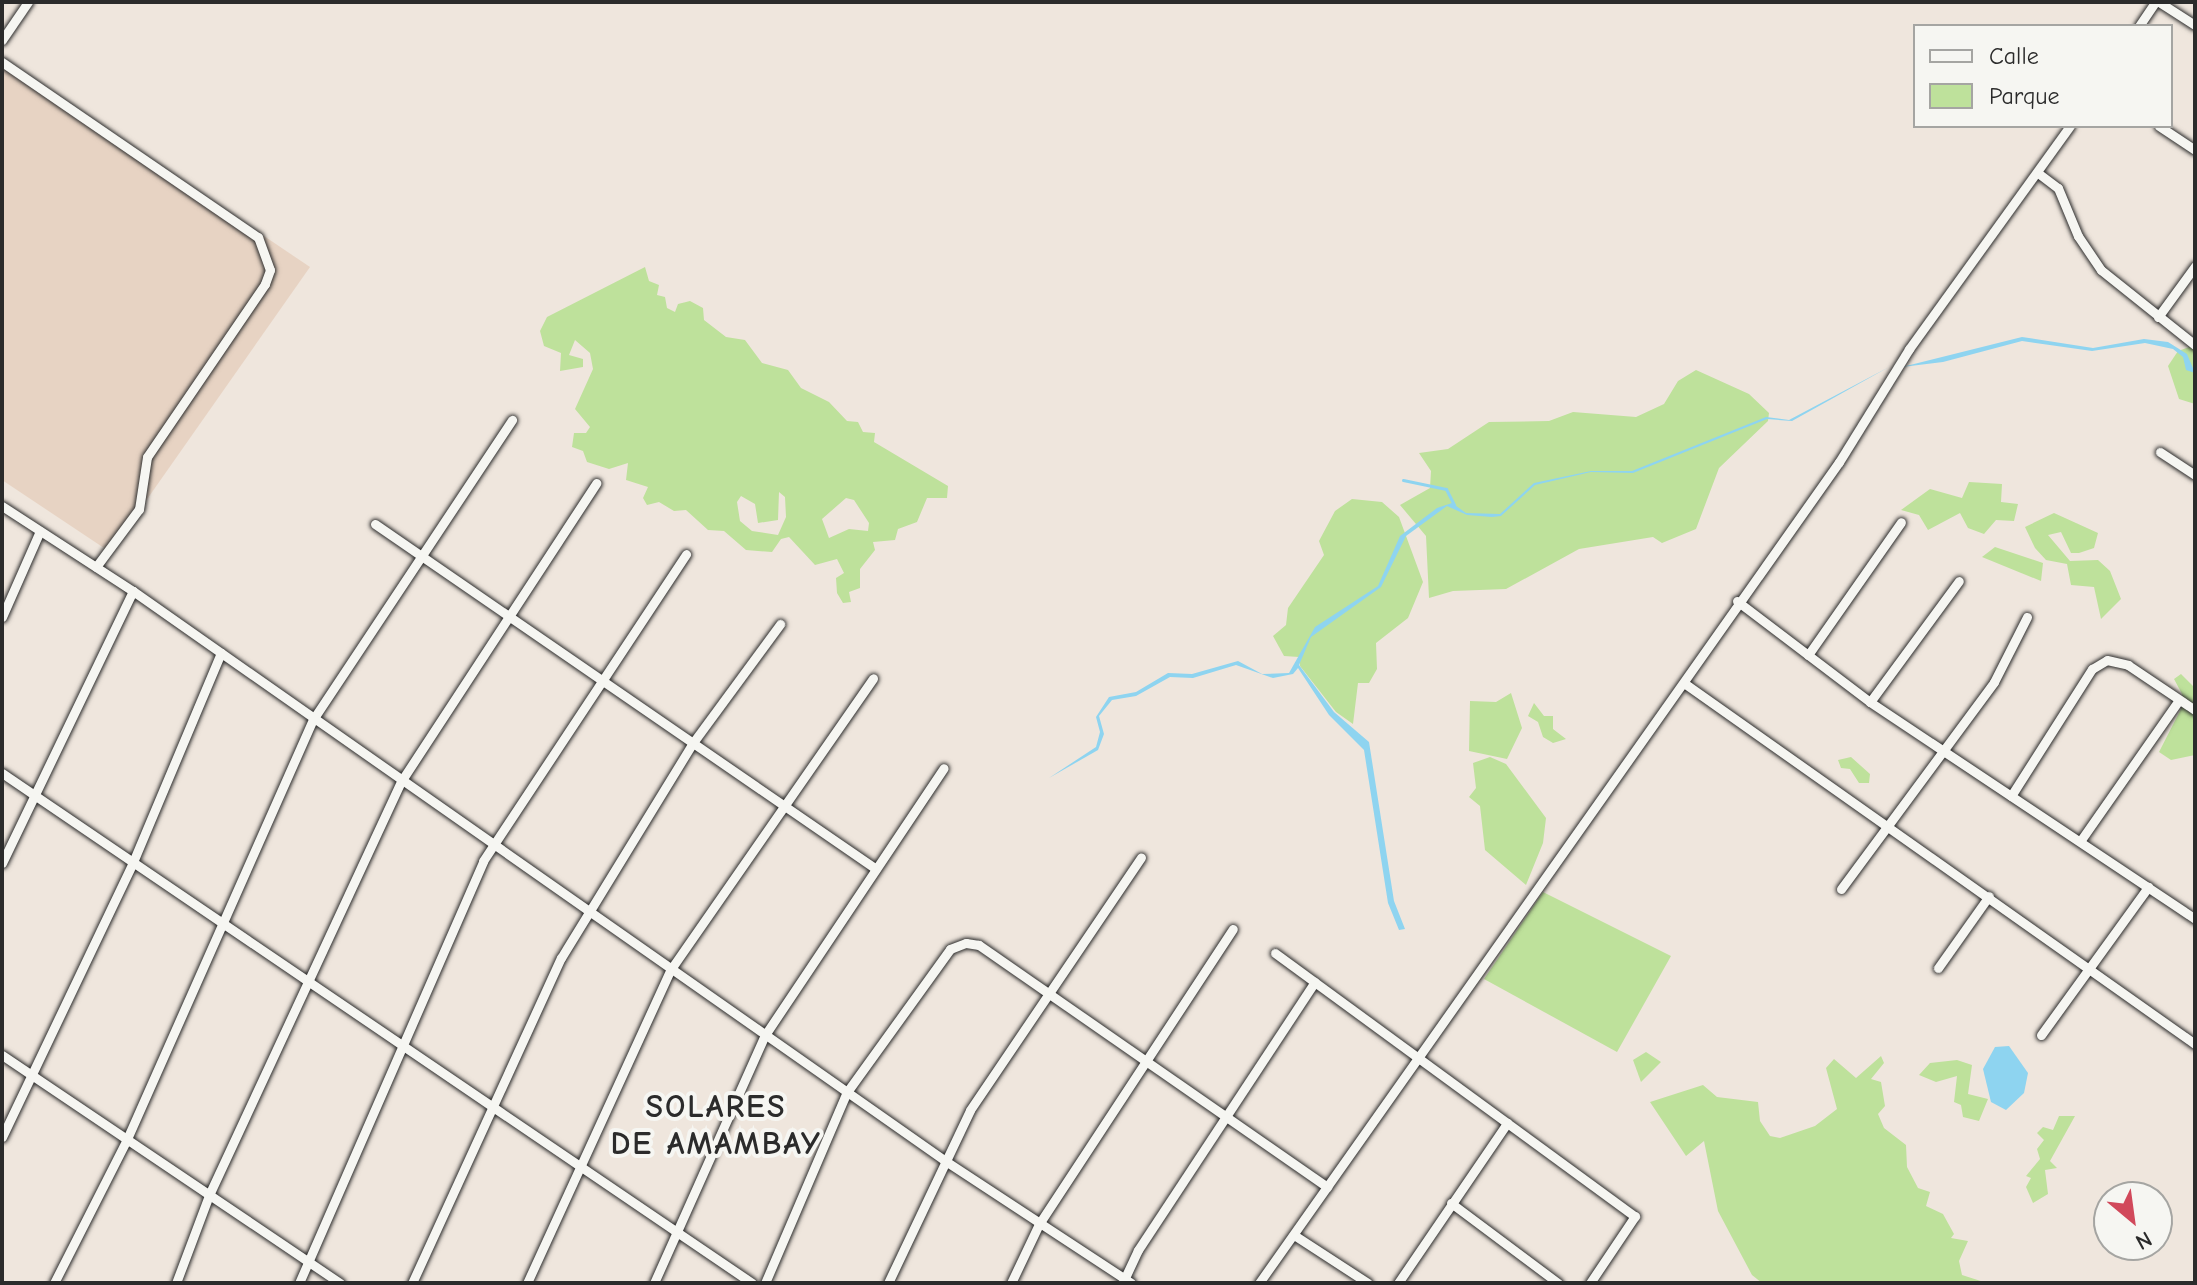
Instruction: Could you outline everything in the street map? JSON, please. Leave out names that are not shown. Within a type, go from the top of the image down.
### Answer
[{"type":"street","points":[[2,40],[28,2]]},
{"type":"street","points":[[2140,24],[2157,2],[2195,25]]},
{"type":"street","points":[[2,62],[258,237],[270,270],[265,284],[147,457],[139,509],[96,567]]},
{"type":"street","points":[[1259,1283],[1684,683],[1737,601],[1839,462],[1903,359],[2069,128]]},
{"type":"street","points":[[2162,128],[2195,150]]},
{"type":"street","points":[[2038,173],[2058,188],[2078,236],[2101,270],[2195,345]]},
{"type":"street","points":[[2158,317],[2195,266]]},
{"type":"street","points":[[54,1283],[127,1139],[314,718],[512,420]]},
{"type":"street","points":[[2160,452],[2195,475]]},
{"type":"street","points":[[176,1283],[209,1195],[402,780],[596,483]]},
{"type":"street","points":[[2,506],[133,591],[944,1160],[1126,1282],[1138,1250],[1315,982]]},
{"type":"street","points":[[1808,655],[1901,522]]},
{"type":"street","points":[[375,524],[876,869]]},
{"type":"street","points":[[2,617],[40,531]]},
{"type":"street","points":[[299,1283],[494,845],[686,554]]},
{"type":"street","points":[[1870,702],[1959,581]]},
{"type":"street","points":[[2,863],[133,591]]},
{"type":"street","points":[[1737,601],[1870,702],[2195,919]]},
{"type":"street","points":[[1841,889],[1994,682],[2027,617]]},
{"type":"street","points":[[412,1283],[495,1109],[561,958],[587,911],[693,743],[780,624]]},
{"type":"street","points":[[2,1137],[133,862],[221,653]]},
{"type":"street","points":[[2011,796],[2092,669],[2107,660],[2128,665],[2195,710]]},
{"type":"street","points":[[527,1283],[671,969],[787,808],[873,678]]},
{"type":"street","points":[[1684,683],[2195,1044]]},
{"type":"street","points":[[2081,840],[2179,700]]},
{"type":"street","points":[[654,1283],[765,1035],[944,768]]},
{"type":"street","points":[[2,773],[752,1283]]},
{"type":"street","points":[[888,1283],[970,1110],[1141,857]]},
{"type":"street","points":[[2041,1035],[2148,887]]},
{"type":"street","points":[[1938,968],[1989,896]]},
{"type":"street","points":[[1011,1283],[1039,1224],[1233,929]]},
{"type":"street","points":[[765,1283],[847,1092],[950,949],[979,945],[1047,994],[1227,1113],[1327,1187]]},
{"type":"street","points":[[1275,953],[1635,1216],[1590,1283]]},
{"type":"street","points":[[2,1055],[340,1283]]},
{"type":"street","points":[[1398,1283],[1507,1123]]},
{"type":"street","points":[[1451,1203],[1558,1283]]},
{"type":"street","points":[[1294,1235],[1368,1283]]},
{"type":"shaded area","points":[[2,60],[310,267],[110,552],[2,480]]},
{"type":"green space","points":[[645,267],[649,281],[659,285],[657,295],[665,297],[667,308],[675,312],[678,304],[690,301],[703,308],[704,320],[726,337],[745,340],[762,363],[788,370],[801,388],[829,402],[847,421],[858,422],[863,432],[875,433],[874,442],[948,486],[947,498],[927,498],[917,522],[898,529],[895,540],[873,542],[875,550],[860,569],[860,588],[849,592],[851,602],[843,603],[837,593],[836,578],[844,573],[837,559],[815,565],[789,537],[781,539],[772,552],[746,550],[724,531],[708,530],[686,510],[674,511],[659,502],[647,505],[643,498],[648,487],[626,480],[628,463],[609,469],[587,462],[583,451],[572,447],[574,433],[586,433],[590,427],[575,409],[593,369],[590,353],[575,340],[569,355],[583,359],[583,367],[560,371],[561,353],[544,346],[540,331],[547,317]],"holes":[[[779,492],[785,497],[786,517],[778,535],[752,531],[740,521],[737,502],[741,496],[755,504],[758,523],[778,520]],[[846,498],[854,500],[869,523],[868,531],[849,529],[829,538],[822,519]]]},
{"type":"green space","points":[[2195,345],[2195,404],[2179,399],[2168,366],[2178,351]]},
{"type":"green space","points":[[1696,370],[1749,394],[1769,413],[1768,421],[1719,468],[1696,529],[1662,543],[1653,537],[1579,549],[1506,589],[1453,591],[1429,598],[1426,536],[1400,505],[1430,488],[1431,471],[1419,453],[1448,449],[1489,422],[1549,421],[1573,412],[1636,417],[1664,404],[1678,381]]},
{"type":"green space","points":[[1969,482],[2002,484],[2001,502],[2018,504],[2014,521],[1996,520],[1984,534],[1968,528],[1960,513],[1928,530],[1919,515],[1901,510],[1930,489],[1962,498]]},
{"type":"green space","points":[[1352,499],[1382,502],[1399,517],[1423,582],[1408,618],[1376,643],[1377,669],[1369,683],[1358,683],[1353,724],[1336,712],[1300,666],[1299,657],[1284,656],[1273,636],[1286,625],[1288,608],[1324,555],[1319,541],[1335,511]]},
{"type":"green space","points":[[2054,513],[2098,533],[2094,548],[2079,553],[2071,553],[2061,532],[2048,535],[2070,561],[2098,560],[2110,571],[2121,599],[2101,619],[2094,587],[2071,585],[2067,564],[2046,560],[2035,548],[2025,527]]},
{"type":"green space","points":[[1995,547],[2043,563],[2041,581],[1982,557]]},
{"type":"green space","points":[[2181,674],[2195,688],[2195,755],[2171,760],[2159,752],[2181,709],[2182,694],[2174,679]]},
{"type":"green space","points":[[1511,693],[1522,728],[1507,759],[1469,751],[1470,701],[1496,702]]},
{"type":"green space","points":[[1534,703],[1544,716],[1553,716],[1553,729],[1566,739],[1553,743],[1543,737],[1538,722],[1528,716]]},
{"type":"green space","points":[[1490,757],[1506,764],[1546,818],[1543,843],[1526,885],[1485,850],[1480,806],[1469,797],[1476,788],[1473,763]]},
{"type":"green space","points":[[1851,757],[1870,774],[1869,783],[1859,783],[1850,769],[1841,768],[1838,760]]},
{"type":"green space","points":[[1543,892],[1671,956],[1617,1052],[1484,979]]},
{"type":"green space","points":[[1646,1052],[1661,1062],[1641,1082],[1633,1060]]},
{"type":"green space","points":[[1881,1056],[1884,1063],[1871,1079],[1881,1082],[1885,1106],[1878,1114],[1884,1128],[1906,1145],[1907,1167],[1918,1188],[1930,1192],[1926,1206],[1943,1214],[1954,1234],[1951,1238],[1968,1241],[1959,1261],[1962,1275],[1987,1283],[1762,1283],[1752,1275],[1718,1211],[1704,1141],[1686,1156],[1650,1102],[1703,1085],[1717,1097],[1758,1102],[1760,1121],[1770,1136],[1780,1138],[1815,1126],[1837,1109],[1826,1068],[1834,1059],[1856,1078]]},
{"type":"green space","points":[[1957,1060],[1972,1065],[1968,1094],[1988,1099],[1979,1121],[1963,1117],[1961,1105],[1954,1102],[1957,1076],[1936,1082],[1919,1075],[1930,1063]]},
{"type":"green space","points":[[2059,1116],[2075,1116],[2050,1161],[2057,1168],[2045,1170],[2048,1194],[2033,1203],[2026,1187],[2031,1178],[2026,1176],[2040,1159],[2037,1149],[2044,1140],[2037,1133],[2043,1127],[2053,1130]]},
{"type":"water","points":[[2022,337],[2093,348],[2144,339],[2168,342],[2187,354],[2195,373],[2186,370],[2183,357],[2173,349],[2145,343],[2092,351],[2022,341],[1943,362],[1902,367]]},
{"type":"water","points":[[1889,367],[1792,421],[1767,419],[1633,473],[1591,472],[1535,485],[1501,516],[1467,515],[1447,506],[1406,536],[1381,587],[1311,637],[1299,665],[1334,712],[1369,742],[1394,901],[1405,929],[1399,930],[1388,903],[1364,750],[1329,715],[1298,668],[1293,674],[1273,678],[1236,665],[1193,678],[1170,677],[1136,696],[1112,700],[1099,716],[1104,734],[1098,750],[1049,778],[1096,747],[1100,732],[1096,717],[1109,697],[1136,692],[1168,673],[1192,674],[1238,661],[1262,674],[1289,673],[1315,627],[1378,586],[1400,536],[1437,508],[1452,503],[1466,513],[1500,514],[1534,483],[1591,471],[1632,471],[1766,417],[1789,420]]},
{"type":"water","points":[[2009,1046],[2028,1073],[2024,1093],[2006,1110],[1991,1102],[1983,1069],[1995,1047]]},
{"type":"waterway","points":[[1403,480],[1446,489],[1454,505]]},
{"type":"district","name":"SOLARES DE AMAMBAY","points":[[716,1126]]}]
